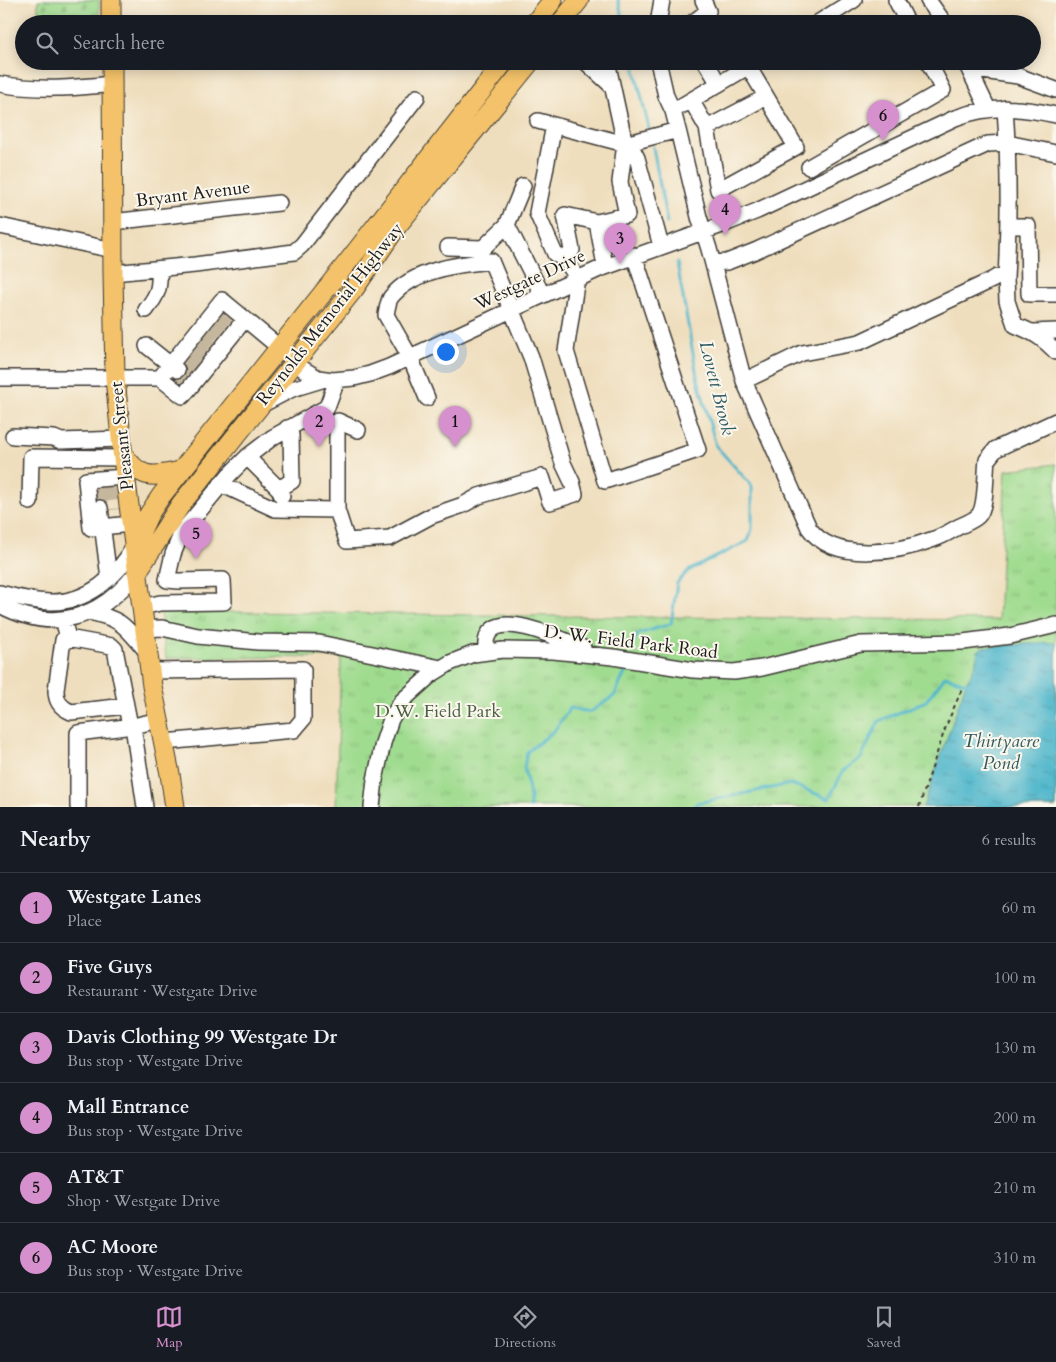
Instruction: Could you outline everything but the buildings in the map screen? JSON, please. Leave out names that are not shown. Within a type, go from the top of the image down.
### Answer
[{"type":"main road","points":[[111,0],[111,15]]},
{"type":"main road","points":[[567,15],[579,0]]},
{"type":"main road","points":[[541,15],[551,2]]},
{"type":"main road","name":"Pleasant Street","points":[[112,70],[112,250],[115,378],[122,450],[107,481],[112,519],[134,546],[147,652],[175,807]]},
{"type":"main road","name":"Reynolds Memorial Highway","points":[[134,546],[154,505],[498,70]]},
{"type":"main road","name":"Reynolds Memorial Highway","points":[[137,572],[181,504],[366,272],[397,226],[524,70]]},
{"type":"main road","points":[[122,450],[132,467],[146,475],[162,476],[180,471]]},
{"type":"street","points":[[660,15],[662,0]]},
{"type":"street","points":[[703,0],[708,11],[703,15]]},
{"type":"street","points":[[830,15],[854,0]]},
{"type":"street","points":[[896,0],[904,15]]},
{"type":"street","points":[[928,0],[939,15]]},
{"type":"street","points":[[595,70],[612,86]]},
{"type":"street","points":[[566,260],[572,250],[565,215],[597,222],[627,215],[620,182],[625,144],[609,70]]},
{"type":"street","points":[[660,70],[666,96],[673,111],[703,231],[744,381],[813,534],[830,545],[854,551],[874,552],[915,546],[936,539],[977,517],[982,509],[987,460],[996,449],[1056,421]]},
{"type":"street","points":[[710,70],[719,84]]},
{"type":"street","points":[[673,111],[742,70]]},
{"type":"street","points":[[755,70],[766,97],[818,182]]},
{"type":"street","points":[[809,167],[944,90],[933,70]]},
{"type":"street","points":[[969,70],[988,109]]},
{"type":"street","points":[[990,70],[1018,76],[1056,90]]},
{"type":"street","points":[[0,84],[52,89],[112,84]]},
{"type":"street","points":[[113,273],[294,252],[302,245],[417,97]]},
{"type":"street","points":[[707,128],[766,97]]},
{"type":"street","points":[[691,100],[707,128],[718,190],[796,147]]},
{"type":"street","points":[[1005,108],[1009,226],[1006,278],[1007,301],[1015,325],[1033,332],[1045,340],[1056,352]]},
{"type":"street","name":"Westgate Drive","points":[[259,406],[292,389],[370,374],[576,278],[634,255],[747,215],[955,118],[988,109],[1005,108],[1029,109],[1056,115]]},
{"type":"street","points":[[538,121],[625,144],[633,150],[637,158],[661,246]]},
{"type":"street","points":[[554,125],[537,213],[555,254],[566,260],[576,278],[566,351],[605,481],[698,450],[634,255]]},
{"type":"street","points":[[625,144],[678,130]]},
{"type":"street","points":[[713,263],[727,262],[755,251],[988,144],[1007,143],[1056,153]]},
{"type":"street","points":[[448,247],[483,248],[508,225],[523,186]]},
{"type":"street","name":"Bryant Avenue","points":[[112,222],[279,203]]},
{"type":"street","points":[[597,222],[605,266]]},
{"type":"street","points":[[508,225],[542,294]]},
{"type":"street","points":[[0,226],[112,250]]},
{"type":"street","points":[[1009,226],[1028,226],[1029,294],[1056,294]]},
{"type":"street","points":[[427,398],[410,357],[386,315],[390,298],[411,280],[424,274],[464,263],[491,261],[531,357],[575,494],[550,502],[542,477]]},
{"type":"street","points":[[146,310],[157,296],[159,269]]},
{"type":"street","points":[[744,381],[802,353],[860,342],[992,280],[1006,278]]},
{"type":"street","points":[[142,607],[160,603],[224,602],[223,580],[167,580],[173,554],[182,532],[221,484],[247,457],[287,428],[326,407],[331,380],[307,372],[222,300],[183,396],[160,378]]},
{"type":"street","points":[[0,378],[160,378],[245,319]]},
{"type":"street","points":[[1033,332],[1056,331]]},
{"type":"street","points":[[147,346],[202,348]]},
{"type":"street","points":[[358,430],[337,427],[337,510],[347,541],[390,538],[430,516],[463,506],[479,496],[566,470]]},
{"type":"street","points":[[279,489],[292,480],[291,435],[287,428]]},
{"type":"street","points":[[13,436],[54,438],[61,441],[122,450]]},
{"type":"street","points":[[30,502],[31,457],[122,450]]},
{"type":"street","points":[[247,457],[279,489],[288,509]]},
{"type":"street","points":[[107,481],[86,480],[92,528],[112,519],[109,578]]},
{"type":"street","points":[[221,484],[275,508],[337,510]]},
{"type":"street","points":[[0,593],[40,601],[59,602],[87,594],[109,578],[126,560],[134,546]]},
{"type":"street","points":[[0,605],[15,613],[33,618],[63,619],[88,612],[118,594],[137,572]]},
{"type":"street","points":[[88,612],[118,621],[126,627],[147,652]]},
{"type":"street","points":[[63,619],[68,638]]},
{"type":"street","name":"D. W. Field Park Road","points":[[372,807],[375,780],[383,743],[391,719],[402,701],[424,680],[440,668],[462,658],[486,652],[543,650],[613,657],[693,670],[734,672],[762,668],[862,644],[963,642],[1010,636],[1056,625]]},
{"type":"street","points":[[486,652],[485,640],[489,631],[501,626],[510,626],[538,631],[613,657]]},
{"type":"street","points":[[144,629],[162,628],[188,635],[250,642],[319,643],[440,668]]},
{"type":"street","points":[[126,706],[71,712],[63,708],[56,698],[63,640],[68,638],[112,646],[115,649],[131,726],[145,807]]},
{"type":"street","points":[[150,671],[302,669],[303,719],[294,730],[164,742]]},
{"type":"street","points":[[78,807],[78,733],[159,720]]},
{"type":"path","points":[[919,807],[946,726],[962,689]]},
{"type":"green space","points":[[38,0],[99,0],[99,15],[38,15]]},
{"type":"green space","name":"D.W. Field Park","points":[[1056,464],[1056,807],[336,807],[341,657],[166,658],[160,611],[998,620],[1006,470]]},
{"type":"water","name":"Thirtyacre Pond","points":[[1056,642],[1056,807],[923,807],[966,683],[975,666],[978,651],[983,647]]},
{"type":"waterway","name":"Lovett Brook","points":[[618,0],[622,15]]},
{"type":"waterway","name":"Lovett Brook","points":[[635,70],[649,129]]},
{"type":"waterway","name":"Lovett Brook","points":[[653,147],[667,223]]},
{"type":"waterway","name":"Lovett Brook","points":[[630,648],[638,634],[671,624],[677,583],[688,571],[748,541],[752,529],[752,486],[716,446],[697,376],[677,263]]},
{"type":"waterway","name":"Lovett Brook","points":[[530,807],[530,794],[524,768],[527,752],[554,731],[570,708],[590,712],[614,696],[625,673]]},
{"type":"waterway","points":[[694,807],[697,803],[791,784],[829,799],[843,771],[861,758],[879,721],[926,701],[945,676],[969,684]]},
{"type":"tunnel","points":[[218,319],[227,326]]},
{"type":"tunnel","points":[[210,329],[218,337]]},
{"type":"tunnel","points":[[201,339],[210,347]]},
{"type":"tunnel","points":[[194,349],[203,357]]},
{"type":"tunnel","points":[[185,360],[195,367]]},
{"type":"tunnel","points":[[177,370],[187,377]]},
{"type":"tunnel","points":[[98,484],[100,508]]},
{"type":"tunnel","points":[[109,486],[112,510]]},
{"type":"place","name":"AC Moore","points":[[883,141]]},
{"type":"place","name":"Mall Entrance","points":[[725,235]]},
{"type":"place","name":"Davis Clothing 99 Westgate Dr","points":[[620,264]]},
{"type":"place","name":"Five Guys","points":[[319,447]]},
{"type":"place","name":"Westgate Lanes","points":[[455,447]]},
{"type":"place","name":"AT&T","points":[[196,559]]}]
